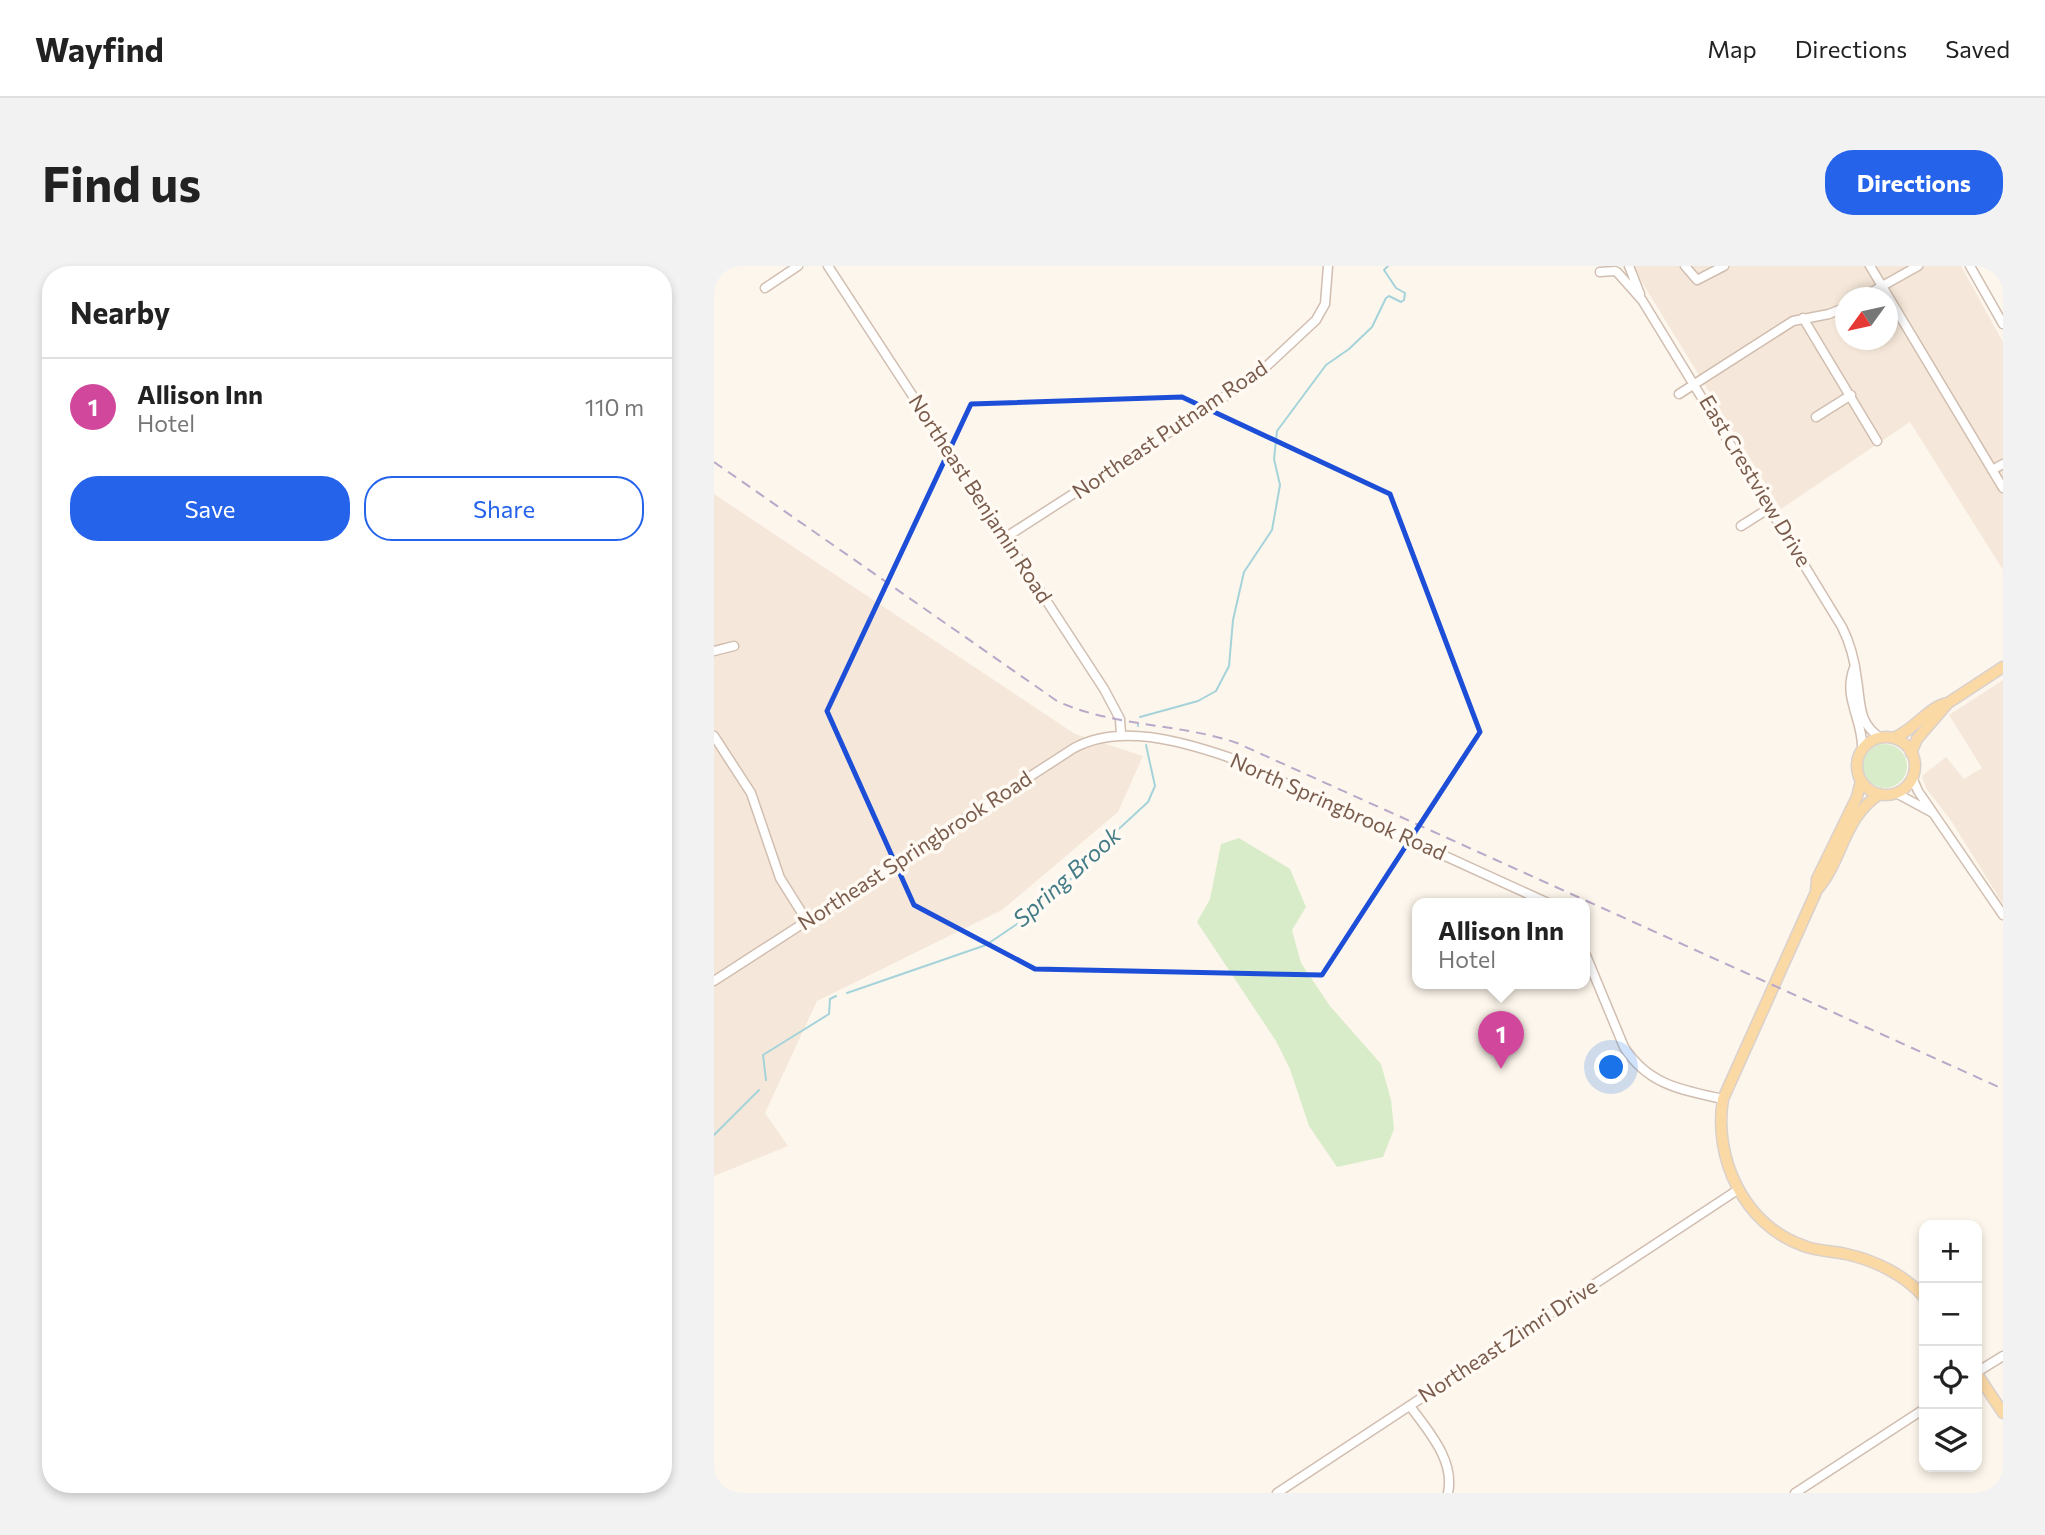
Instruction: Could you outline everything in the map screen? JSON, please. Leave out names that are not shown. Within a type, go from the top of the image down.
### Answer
[{"type":"main road","points":[[1919,1293],[1905,1280],[1872,1262],[1790,1240],[1758,1214],[1738,1189],[1722,1147],[1720,1123],[1723,1099],[1816,892],[1824,882],[1855,816],[1863,806],[1880,794],[1896,793],[1906,787],[1912,777],[1911,753],[1917,739],[1948,703],[2003,667]]},
{"type":"main road","points":[[1816,892],[1817,879],[1857,797],[1861,781],[1857,767],[1862,750],[1881,738],[1893,738],[1908,732],[1941,704],[1948,703]]},
{"type":"main road","points":[[1893,738],[1911,753]]},
{"type":"main road","points":[[1861,781],[1880,794]]},
{"type":"main road","points":[[1982,1381],[2003,1413]]},
{"type":"street","points":[[765,288],[798,266]]},
{"type":"street","name":"Northeast Benjamin Road","points":[[828,266],[1104,690],[1117,712],[1121,735]]},
{"type":"street","name":"Northeast Putnam Road","points":[[1003,538],[1255,377],[1316,320],[1325,304],[1328,266]]},
{"type":"street","points":[[1606,270],[1628,266]]},
{"type":"street","name":"East Crestview Drive","points":[[1628,266],[1642,300],[1771,507],[1846,634],[1860,710],[1869,729],[1881,738]]},
{"type":"street","points":[[1685,266],[1697,280],[1724,266]]},
{"type":"street","points":[[1870,266],[2003,488]]},
{"type":"street","points":[[1878,287],[1918,266]]},
{"type":"street","points":[[1970,266],[2003,324]]},
{"type":"street","name":"East Crestview Drive","points":[[1606,270],[1642,300]]},
{"type":"street","points":[[1679,394],[1793,321],[1835,312]]},
{"type":"street","points":[[1803,318],[1852,395],[1877,441]]},
{"type":"street","points":[[1816,417],[1852,395]]},
{"type":"street","points":[[1992,470],[2003,464]]},
{"type":"street","points":[[1741,526],[1771,507]]},
{"type":"street","points":[[714,651],[733,646]]},
{"type":"street","name":"East Crestview Drive","points":[[1854,668],[1850,678],[1850,696],[1862,750]]},
{"type":"street","name":"North Springbrook Road","points":[[1121,735],[1185,744],[1228,757],[1537,898]]},
{"type":"street","name":"Northeast Springbrook Road","points":[[714,981],[1074,747],[1095,737],[1121,735]]},
{"type":"street","points":[[714,736],[751,793],[780,878],[807,922]]},
{"type":"street","points":[[1912,777],[1933,813],[2003,915]]},
{"type":"street","points":[[1896,793],[1933,813]]},
{"type":"street","points":[[1590,965],[1624,1047],[1633,1061],[1662,1084],[1723,1099]]},
{"type":"street","name":"Northeast Zimri Drive","points":[[1277,1493],[1738,1189]]},
{"type":"street","points":[[1982,1370],[2003,1356]]},
{"type":"street","points":[[1410,1406],[1444,1457],[1451,1482],[1448,1493]]},
{"type":"street","points":[[1795,1493],[1919,1412]]},
{"type":"highlighted area","points":[[1182,397],[1390,494],[1480,732],[1322,975],[1035,969],[914,905],[827,711],[971,404]]},
{"type":"shaded area","points":[[1632,266],[1961,266],[2003,342],[2003,570],[1910,422],[1781,509]]},
{"type":"shaded area","points":[[714,494],[1075,734],[1143,756],[1118,812],[1002,910],[817,1001],[765,1113],[788,1146],[714,1176]]},
{"type":"shaded area","points":[[2003,680],[2003,904],[1952,822],[1926,788],[1922,776],[1946,757],[1964,779],[1982,768],[1949,715]]},
{"type":"green space","points":[[1885,744],[1900,751],[1907,766],[1900,781],[1885,788],[1870,781],[1863,766],[1870,751]]},
{"type":"green space","points":[[1239,838],[1290,869],[1306,907],[1292,930],[1301,963],[1330,1006],[1381,1064],[1391,1100],[1394,1129],[1383,1157],[1337,1167],[1309,1126],[1290,1069],[1276,1041],[1197,922],[1210,899],[1221,844]]},
{"type":"waterway","name":"Spring Brook","points":[[1140,717],[1198,701],[1216,691],[1229,666],[1233,620],[1244,572],[1272,530],[1280,485],[1274,459],[1277,431],[1326,365],[1349,349],[1372,327],[1386,298],[1389,296],[1401,302],[1404,300],[1405,293],[1396,288],[1384,270],[1388,266]]},
{"type":"waterway","name":"Spring Brook","points":[[847,993],[986,945],[1029,916],[1084,867],[1109,838],[1148,802],[1155,786],[1146,745]]},
{"type":"waterway","name":"Spring Brook","points":[[766,1080],[763,1055],[829,1014],[830,999],[836,996]]},
{"type":"waterway","name":"Spring Brook","points":[[714,1135],[759,1090]]},
{"type":"railway","points":[[714,462],[1057,701],[1101,716],[1237,743],[1580,898]]},
{"type":"railway","points":[[1590,902],[2003,1089]]},
{"type":"place","name":"Allison Inn","points":[[1501,1069]]}]
